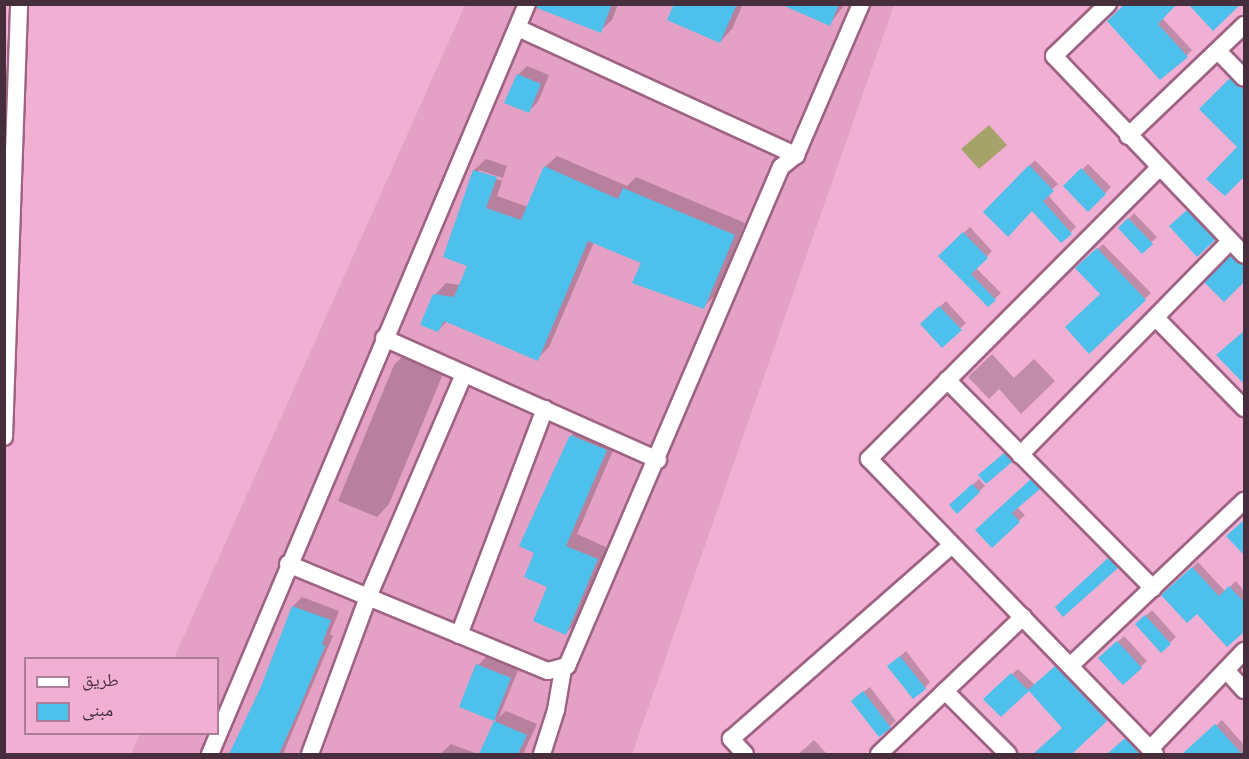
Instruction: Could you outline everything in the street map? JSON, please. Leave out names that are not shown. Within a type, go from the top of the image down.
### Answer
[{"type":"street","points":[[4,437],[10,78],[19,4]]},
{"type":"street","points":[[219,732],[288,564],[527,4]]},
{"type":"street","points":[[542,754],[556,710],[563,669],[570,662],[658,460],[781,167],[796,155],[861,4]]},
{"type":"street","points":[[1108,4],[1054,56],[1128,136],[1245,255]]},
{"type":"street","points":[[1128,136],[1245,25]]},
{"type":"street","points":[[518,28],[796,155]]},
{"type":"street","points":[[1218,51],[1245,78]]},
{"type":"street","points":[[1159,168],[868,459],[1152,752],[1245,651]]},
{"type":"street","points":[[1020,455],[1230,241]]},
{"type":"street","points":[[1156,318],[1245,408]]},
{"type":"street","points":[[384,338],[658,460]]},
{"type":"street","points":[[310,754],[368,597],[464,374]]},
{"type":"street","points":[[947,380],[1153,588]]},
{"type":"street","points":[[459,634],[545,410]]},
{"type":"street","points":[[1070,666],[1245,501]]},
{"type":"street","points":[[746,754],[731,739],[952,545]]},
{"type":"street","points":[[288,564],[548,671],[563,669]]},
{"type":"street","points":[[879,754],[1023,617]]},
{"type":"street","points":[[1226,670],[1245,690]]},
{"type":"street","points":[[945,691],[1008,754]]},
{"type":"street","points":[[210,754],[218,735]]},
{"type":"shaded area","points":[[465,5],[894,5],[632,754],[131,754],[140,735],[219,735],[219,657],[174,657]]},
{"type":"shaded area","points":[[989,125],[1007,145],[979,169],[961,149]]},
{"type":"building","points":[[537,4],[612,4],[601,33],[537,8]]},
{"type":"building","points":[[674,4],[737,4],[720,43],[667,20]]},
{"type":"building","points":[[780,4],[839,4],[830,26]]},
{"type":"building","points":[[1125,4],[1177,4],[1158,24],[1188,57],[1160,80],[1107,21]]},
{"type":"building","points":[[1188,4],[1241,4],[1213,31]]},
{"type":"building","points":[[517,74],[541,84],[529,113],[504,103]]},
{"type":"building","points":[[1230,78],[1245,90],[1245,176],[1225,196],[1206,179],[1237,147],[1199,109]]},
{"type":"building","points":[[1029,165],[1054,191],[1043,201],[1072,234],[1061,243],[1032,211],[1008,237],[983,212]]},
{"type":"building","points":[[544,166],[618,199],[623,188],[735,235],[704,309],[632,283],[641,263],[588,241],[538,361],[444,321],[438,332],[420,325],[433,294],[454,297],[467,266],[443,257],[473,170],[497,177],[486,208],[521,220]]},
{"type":"building","points":[[1081,168],[1106,194],[1088,212],[1063,186]]},
{"type":"building","points":[[1187,210],[1215,240],[1197,257],[1169,226]]},
{"type":"building","points":[[1128,218],[1153,244],[1142,254],[1118,228]]},
{"type":"building","points":[[963,232],[988,258],[971,274],[996,300],[988,307],[938,256]]},
{"type":"building","points":[[1097,248],[1146,300],[1089,354],[1065,327],[1100,294],[1075,268]]},
{"type":"building","points":[[1230,256],[1245,266],[1245,281],[1224,302],[1204,282]]},
{"type":"building","points":[[939,306],[962,330],[942,348],[920,324]]},
{"type":"building","points":[[1245,330],[1245,385],[1216,355]]},
{"type":"building","points":[[570,435],[607,450],[566,546],[598,559],[566,635],[533,621],[547,587],[524,577],[534,553],[519,546]]},
{"type":"building","points":[[1004,453],[1012,462],[986,484],[978,475]]},
{"type":"building","points":[[1031,479],[1040,489],[1012,513],[1020,522],[992,548],[975,530]]},
{"type":"building","points":[[972,484],[980,492],[957,514],[949,505]]},
{"type":"building","points":[[1245,519],[1245,556],[1226,536]]},
{"type":"building","points":[[1108,558],[1118,568],[1063,617],[1055,607]]},
{"type":"building","points":[[1192,567],[1219,596],[1229,586],[1245,603],[1245,631],[1227,647],[1197,614],[1187,623],[1161,595]]},
{"type":"building","points":[[292,606],[331,620],[322,644],[325,646],[296,716],[279,754],[229,754],[260,689]]},
{"type":"building","points":[[1145,615],[1171,644],[1161,653],[1135,624]]},
{"type":"building","points":[[1117,641],[1142,668],[1123,685],[1098,658]]},
{"type":"building","points":[[900,656],[926,689],[913,699],[887,666]]},
{"type":"building","points":[[476,664],[511,678],[494,721],[459,707]]},
{"type":"building","points":[[1055,666],[1107,721],[1072,754],[1033,754],[1062,728],[1029,691],[1001,717],[983,699],[1011,673],[1028,690]]},
{"type":"building","points":[[863,691],[891,728],[879,737],[851,701]]},
{"type":"building","points":[[494,721],[527,735],[518,754],[479,754]]},
{"type":"building","points":[[1215,724],[1242,754],[1182,754]]},
{"type":"building","points":[[1125,738],[1140,754],[1107,754]]}]
